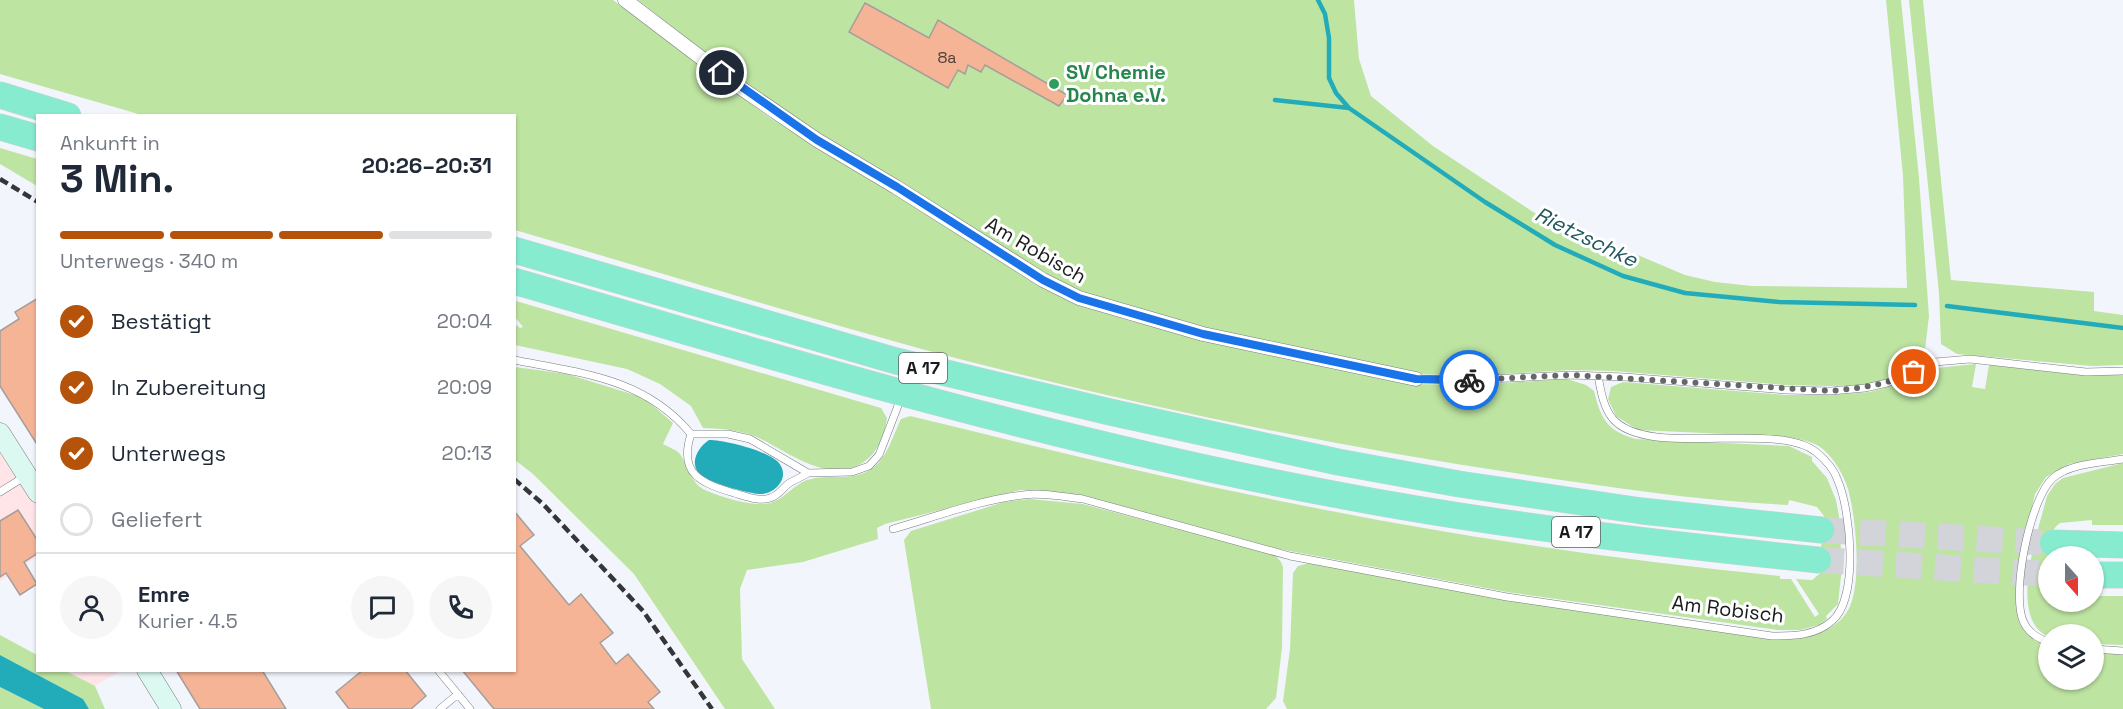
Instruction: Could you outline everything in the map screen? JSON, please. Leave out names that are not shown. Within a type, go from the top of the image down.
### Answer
[{"type":"highway","points":[[0,95],[62,114]]},
{"type":"highway","points":[[0,127],[36,137]]},
{"type":"highway","name":"A 17","points":[[516,251],[896,361],[1327,460],[1459,484],[1584,502],[1821,530]]},
{"type":"highway","name":"A 17","points":[[516,282],[903,393],[1101,443],[1334,494],[1644,542],[1818,560]]},
{"type":"highway","points":[[2053,543],[2123,545]]},
{"type":"highway","points":[[2104,575],[2123,575]]},
{"type":"main road","points":[[0,433],[36,490]]},
{"type":"main road","points":[[148,672],[171,709]]},
{"type":"street","name":"Am Robisch","points":[[625,0],[738,86],[817,140],[897,187],[1043,280],[1079,298],[1203,334],[1416,379]]},
{"type":"lane","name":"Am Robisch","points":[[1416,379],[1467,380],[1571,375],[1831,391],[1865,388],[1887,383],[1935,362],[1970,359],[2086,372],[2123,371]]},
{"type":"lane","points":[[516,360],[606,378],[626,385],[658,402],[676,416],[691,434]]},
{"type":"lane","name":"Am Robisch","points":[[893,529],[1000,499],[1025,494],[1052,495],[1083,499],[1290,556],[1507,597],[1772,636],[1802,635],[1820,630],[1833,621],[1846,597],[1849,555],[1845,508],[1839,482],[1830,465],[1808,447],[1783,441],[1673,438],[1624,428],[1613,419],[1607,410],[1598,376]]},
{"type":"lane","points":[[691,434],[686,454],[694,475],[706,484],[750,498],[769,499],[777,495],[786,485],[808,473],[852,472],[868,466],[883,448],[903,393]]},
{"type":"lane","points":[[691,434],[728,434],[750,439],[808,473]]},
{"type":"lane","points":[[2038,638],[2024,623],[2018,598],[2025,554],[2040,497],[2052,479],[2070,469],[2123,459]]},
{"type":"lane","points":[[0,492],[27,476]]},
{"type":"lane","points":[[2104,650],[2123,651]]},
{"type":"lane","points":[[440,672],[470,709]]},
{"type":"lane","points":[[440,709],[458,694]]},
{"type":"shaded area","points":[[0,448],[36,505],[36,558],[0,581]]},
{"type":"shaded area","points":[[68,672],[118,672],[95,686]]},
{"type":"green space","points":[[0,0],[613,0],[769,117],[1079,305],[1203,339],[1415,384],[1471,385],[1567,379],[1586,385],[1594,391],[1599,409],[1607,422],[1612,428],[1626,436],[1636,439],[1789,446],[1812,457],[1812,461],[1827,478],[1836,500],[1839,516],[1842,567],[1838,604],[1826,616],[1827,619],[1819,625],[1800,630],[1778,630],[1507,592],[1279,549],[1083,495],[1020,490],[885,524],[877,528],[878,539],[803,562],[747,570],[740,589],[742,659],[775,709],[725,709],[634,574],[533,474],[516,461],[516,367],[567,374],[638,396],[649,402],[673,423],[663,444],[679,453],[696,483],[711,493],[749,503],[763,504],[775,501],[807,480],[859,475],[867,472],[883,457],[901,419],[910,416],[1172,478],[1387,522],[1554,549],[1780,576],[1780,579],[1791,579],[1815,617],[1819,614],[1796,579],[1812,580],[1823,571],[1821,546],[1827,520],[1817,507],[1789,500],[1788,505],[1721,500],[1554,479],[1369,449],[1218,420],[1067,386],[918,348],[516,230],[516,114],[139,114],[0,74]]},
{"type":"green space","points":[[638,0],[1354,0],[1359,59],[1371,96],[1433,146],[1550,223],[1588,234],[1685,275],[1715,282],[1752,286],[1907,288],[1903,176],[1886,0],[1901,0],[1919,178],[1929,316],[1925,350],[1922,360],[1899,375],[1869,385],[1785,385],[1614,371],[1571,370],[1469,376],[1415,374],[1208,329],[1081,293],[1038,272],[901,182],[819,135],[741,81]]},
{"type":"green space","points":[[1909,0],[1923,0],[1951,280],[2094,292],[2094,311],[2123,315],[2123,365],[2092,366],[1957,354],[1941,344],[1939,293]]},
{"type":"green space","points":[[0,148],[36,159],[36,185],[0,164]]},
{"type":"green space","points":[[516,301],[881,408],[887,418],[884,434],[878,447],[861,464],[849,469],[822,468],[807,463],[749,434],[703,428],[691,406],[660,384],[627,369],[516,345],[516,325],[520,328],[523,327],[516,318]]},
{"type":"green space","points":[[1976,364],[1972,387],[1985,389],[1989,365],[2123,373],[2123,454],[2069,464],[2046,477],[2035,494],[2021,553],[2016,595],[2018,613],[2038,640],[2038,690],[2104,690],[2104,653],[2123,654],[2123,709],[1287,709],[1283,701],[1290,649],[1293,573],[1298,566],[1309,563],[1506,600],[1786,639],[1812,636],[1828,629],[1842,619],[1852,601],[1856,552],[1848,489],[1841,473],[1828,454],[1812,443],[1789,437],[1638,430],[1616,416],[1608,399],[1611,387],[1623,382],[1785,395],[1831,395],[1870,392],[1902,383],[1936,368]]},
{"type":"green space","points":[[2123,463],[2123,525],[2092,525],[2092,520],[2060,523],[2056,526],[2050,546],[2038,546],[2038,612],[2104,612],[2104,596],[2123,596],[2123,645],[2104,644],[2104,624],[2038,624],[2038,629],[2029,612],[2027,593],[2033,550],[2047,496],[2055,484],[2063,478]]},
{"type":"green space","points":[[1029,499],[1083,504],[1275,555],[1283,567],[1282,648],[1276,698],[1266,709],[931,709],[904,540],[911,531],[1004,502]]},
{"type":"green space","points":[[0,635],[36,654],[36,672],[68,672],[95,686],[105,709],[89,709],[83,699],[0,655]]},
{"type":"green space","points":[[0,687],[44,709],[0,709]]},
{"type":"water","points":[[709,440],[746,447],[766,454],[779,463],[783,474],[782,480],[775,489],[759,494],[729,487],[706,478],[697,471],[695,461],[698,451]]},
{"type":"water","points":[[0,655],[83,699],[89,709],[44,709],[0,687]]},
{"type":"building","points":[[865,3],[929,38],[938,20],[1067,95],[1059,106],[985,65],[981,72],[968,65],[965,74],[958,70],[948,88],[849,32]]},
{"type":"building","points":[[36,299],[36,443],[0,386],[0,331],[19,319],[15,312]]},
{"type":"building","points":[[18,510],[36,538],[36,554],[24,562],[36,585],[20,595],[6,573],[0,577],[0,521]]},
{"type":"building","points":[[516,513],[534,535],[520,546],[569,605],[581,594],[613,633],[600,643],[616,664],[628,654],[660,692],[648,702],[654,709],[494,709],[464,672],[516,672]]},
{"type":"building","points":[[177,672],[263,672],[286,709],[200,709]]},
{"type":"building","points":[[361,672],[407,672],[426,696],[411,709],[349,709],[336,692]]},
{"type":"waterway","points":[[1318,0],[1325,14],[1329,38],[1329,78],[1336,93],[1349,108]]},
{"type":"waterway","name":"Rietzschke","points":[[1275,100],[1349,108],[1485,202],[1555,245],[1623,276],[1685,293],[1779,302],[1915,305]]},
{"type":"waterway","name":"Rietzschke","points":[[1947,306],[2123,328]]},
{"type":"tunnel","points":[[1821,530],[2053,543]]},
{"type":"tunnel","points":[[1818,560],[2038,573]]},
{"type":"railway","points":[[0,179],[36,201]]},
{"type":"railway","points":[[516,481],[543,504],[643,611],[712,709]]},
{"type":"way so far","points":[[1469,380],[1571,375],[1785,390],[1831,391],[1865,388],[1887,383],[1914,372]]},
{"type":"place","name":"SV Chemie Dohna e.V.","points":[[1054,84]]},
{"type":"route","points":[[722,73],[817,140],[897,187],[1043,280],[1079,298],[1203,334],[1416,379],[1469,380]]}]
